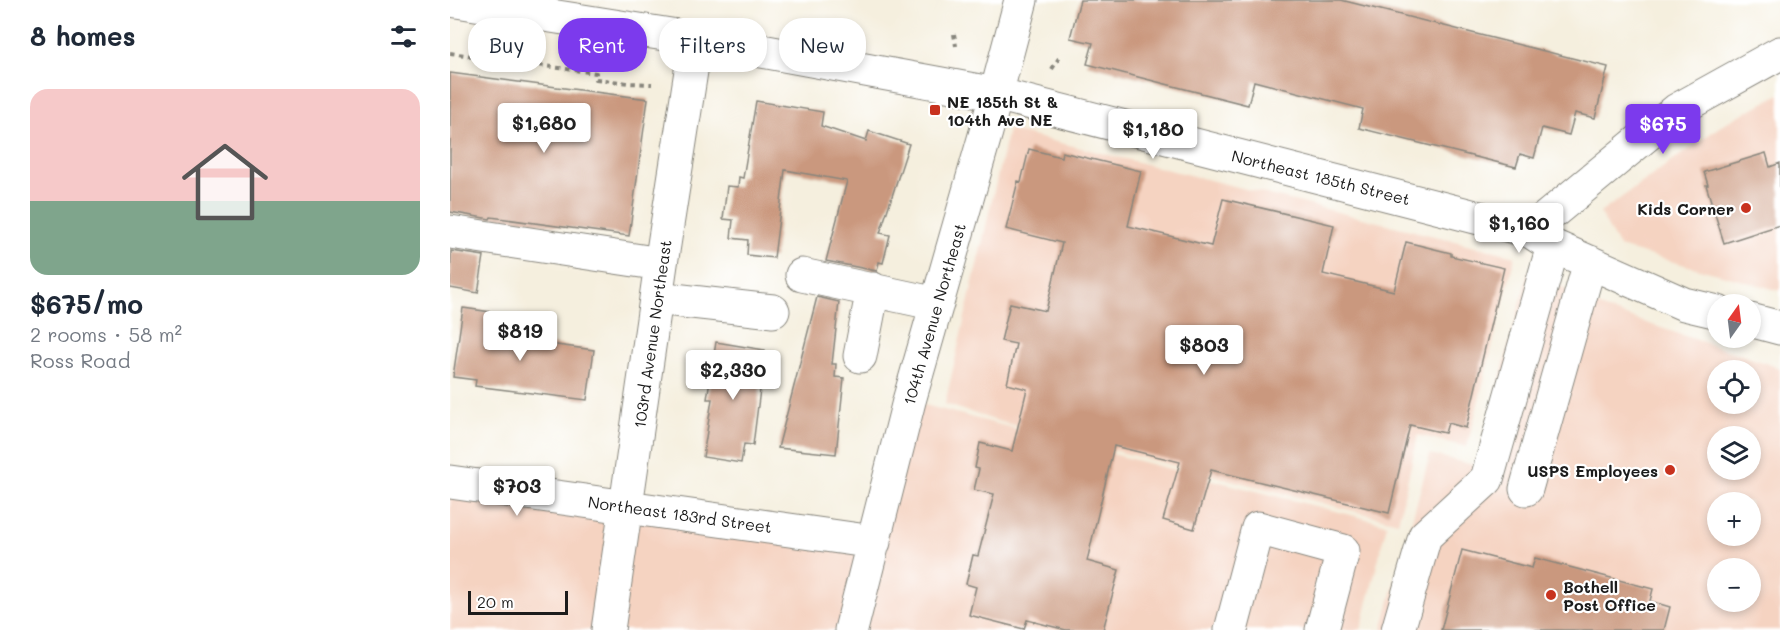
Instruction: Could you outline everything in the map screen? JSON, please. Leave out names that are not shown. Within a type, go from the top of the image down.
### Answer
[{"type":"street","name":"Northeast 185th Street","points":[[450,0],[659,33]]},
{"type":"street","name":"104th Avenue Northeast","points":[[851,630],[909,401],[1022,0]]},
{"type":"street","name":"Northeast 185th Street","points":[[767,52],[996,94],[1542,239],[1683,304],[1707,309]]},
{"type":"street","points":[[1398,630],[1425,536],[1487,479],[1542,239],[1677,110],[1780,53]]},
{"type":"street","name":"103rd Avenue Northeast","points":[[608,630],[691,72]]},
{"type":"street","points":[[450,232],[661,264]]},
{"type":"street","points":[[1526,489],[1590,262]]},
{"type":"street","points":[[802,274],[937,304]]},
{"type":"street","points":[[860,356],[873,290]]},
{"type":"street","points":[[657,298],[773,311]]},
{"type":"street","points":[[1761,323],[1780,328]]},
{"type":"street","name":"Northeast 183rd Street","points":[[450,482],[874,542]]},
{"type":"street","points":[[1231,630],[1258,528],[1343,551],[1322,630]]},
{"type":"path","points":[[954,34],[956,46]]},
{"type":"path","points":[[450,53],[596,73],[596,79],[652,84]]},
{"type":"path","points":[[1052,69],[1059,58]]},
{"type":"shaded area","points":[[1780,94],[1780,291],[1619,247],[1600,213],[1725,123]]},
{"type":"shaded area","points":[[1008,130],[1515,256],[1467,447],[1418,435],[1398,522],[997,421],[945,404]]},
{"type":"shaded area","points":[[1529,270],[1602,308],[1707,343],[1707,348],[1721,348],[1756,360],[1707,360],[1707,414],[1761,414],[1761,362],[1780,368],[1780,630],[1382,630],[1430,454],[1477,466]]},
{"type":"shaded area","points":[[909,401],[1387,524],[1361,630],[450,630],[450,482],[873,542]]},
{"type":"building","points":[[1080,0],[1341,0],[1608,67],[1595,118],[1575,113],[1569,135],[1542,128],[1534,158],[1520,154],[1516,167],[1359,128],[1363,109],[1254,81],[1248,105],[1087,64],[1093,43],[1070,38]]},
{"type":"building","points":[[450,73],[648,99],[629,236],[450,212]]},
{"type":"building","points":[[756,101],[823,112],[821,126],[866,141],[869,131],[909,144],[880,233],[890,235],[883,263],[879,262],[877,271],[826,261],[847,181],[785,170],[774,258],[747,255],[748,240],[731,238],[733,220],[723,219],[727,186],[738,187],[739,177],[743,178]]},
{"type":"building","points":[[1029,149],[1061,157],[1062,152],[1141,171],[1128,226],[1211,246],[1223,199],[1334,225],[1323,274],[1394,291],[1406,242],[1451,253],[1451,256],[1504,268],[1466,428],[1448,423],[1445,433],[1410,425],[1389,513],[1211,470],[1194,529],[1163,520],[1180,462],[1114,446],[1087,561],[1119,570],[1103,630],[1066,630],[1027,620],[1024,629],[969,615],[976,587],[966,584],[973,555],[978,556],[994,494],[974,490],[979,469],[975,468],[980,443],[1012,451],[1027,389],[1007,384],[1016,344],[1001,341],[1010,303],[1046,311],[1062,243],[1006,229]]},
{"type":"building","name":"Kids Corner","points":[[1766,153],[1770,167],[1780,163],[1780,225],[1724,243],[1704,172]]},
{"type":"building","points":[[451,251],[484,256],[478,293],[450,288]]},
{"type":"building","points":[[817,297],[839,302],[832,364],[836,364],[835,377],[844,378],[836,454],[778,448]]},
{"type":"building","points":[[463,308],[491,312],[487,339],[594,350],[587,400],[475,386],[476,380],[453,377]]},
{"type":"building","points":[[716,342],[765,350],[753,445],[744,444],[741,463],[703,457],[712,399],[707,399]]},
{"type":"building","name":"Bothell Post Office","points":[[1462,550],[1532,568],[1535,558],[1653,589],[1650,601],[1670,607],[1664,630],[1441,630]]},
{"type":"place","name":"NE 185th St & 104th Ave NE","points":[[935,110]]},
{"type":"place","name":"Kids Corner","points":[[1746,208]]},
{"type":"place","name":"USPS Employees","points":[[1670,470]]},
{"type":"place","name":"Bothell Post Office","points":[[1551,595]]}]
